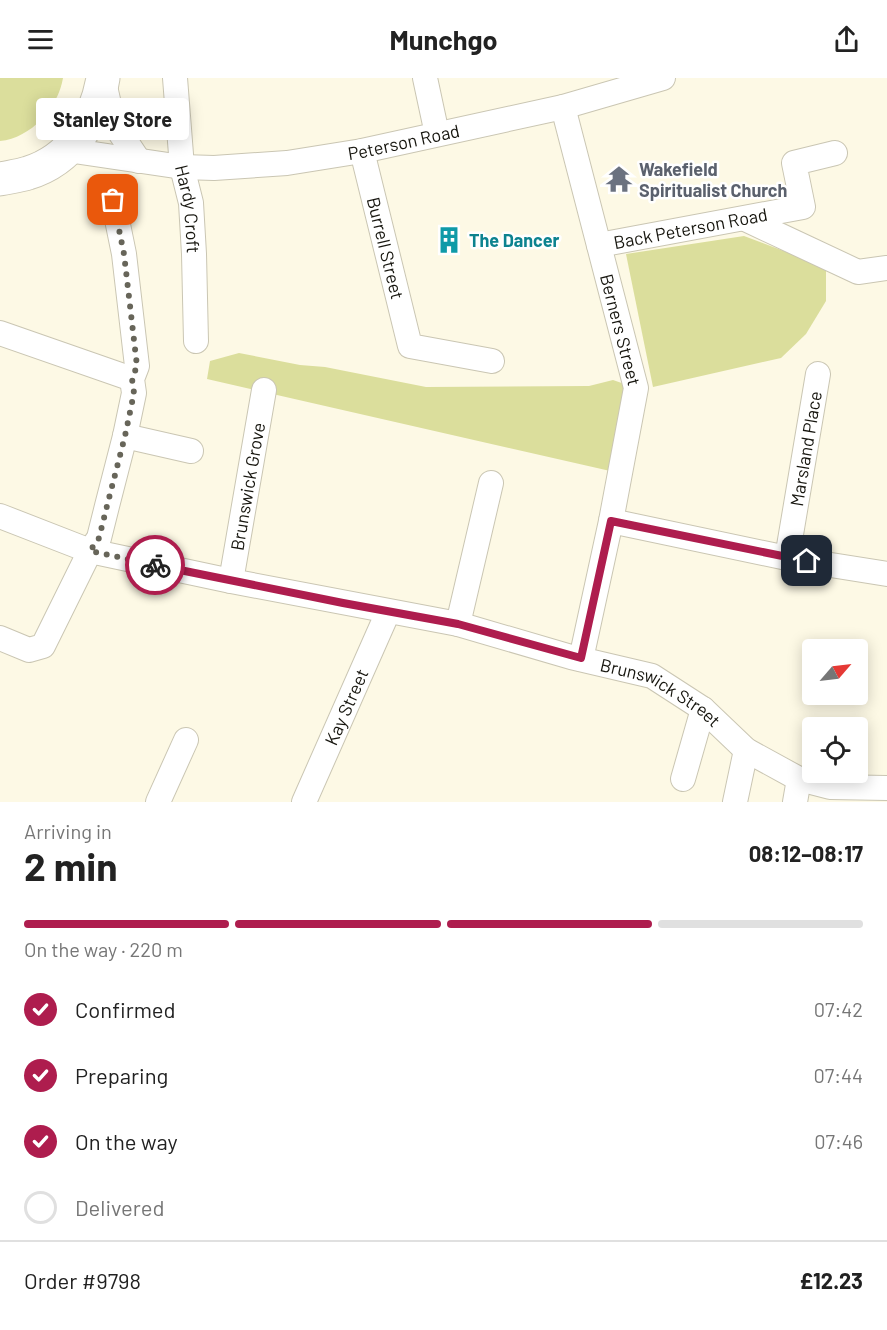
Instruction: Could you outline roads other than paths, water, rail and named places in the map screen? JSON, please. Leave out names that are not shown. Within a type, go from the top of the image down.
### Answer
[{"type":"highway","points":[[0,179],[29,173],[48,165],[67,150],[84,131],[93,114],[103,79]]},
{"type":"street","name":"Hardy Croft","points":[[175,78],[182,166],[190,203],[196,341]]},
{"type":"street","points":[[425,78],[437,135]]},
{"type":"street","name":"Peterson Road","points":[[67,150],[140,161],[214,168],[287,163],[362,151],[563,107],[663,78]]},
{"type":"street","points":[[103,79],[113,122],[140,161]]},
{"type":"street","name":"Berners Street","points":[[563,107],[636,388],[611,521],[581,658]]},
{"type":"street","name":"Burrell Street","points":[[362,151],[410,346],[492,361]]},
{"type":"street","name":"Back Peterson Road","points":[[599,245],[803,207],[794,163],[835,153]]},
{"type":"street","points":[[0,638],[29,650],[43,646],[90,551],[99,538],[125,436],[134,393],[132,379],[137,366],[124,254],[113,200]]},
{"type":"street","points":[[745,219],[858,272],[887,268]]},
{"type":"street","points":[[0,333],[132,379]]},
{"type":"street","name":"Marsland Place","points":[[786,558],[818,374]]},
{"type":"street","name":"Brunswick Grove","points":[[231,581],[264,390]]},
{"type":"street","points":[[125,436],[191,451]]},
{"type":"street","points":[[458,624],[491,483]]},
{"type":"street","name":"Brunswick Street","points":[[0,516],[90,551],[231,581],[458,624],[652,676],[703,709],[746,750],[797,790],[829,794],[887,788]]},
{"type":"street","points":[[611,521],[786,558],[887,574]]},
{"type":"street","name":"Kay Street","points":[[304,802],[388,612]]},
{"type":"street","points":[[683,779],[703,709]]},
{"type":"street","points":[[158,802],[186,740]]},
{"type":"street","points":[[735,802],[746,750]]},
{"type":"place","name":"Wakefield Spiritualist Church","points":[[619,179]]},
{"type":"place","name":"Stanley Store","points":[[113,200]]},
{"type":"place","name":"The Dancer","points":[[449,240]]}]
